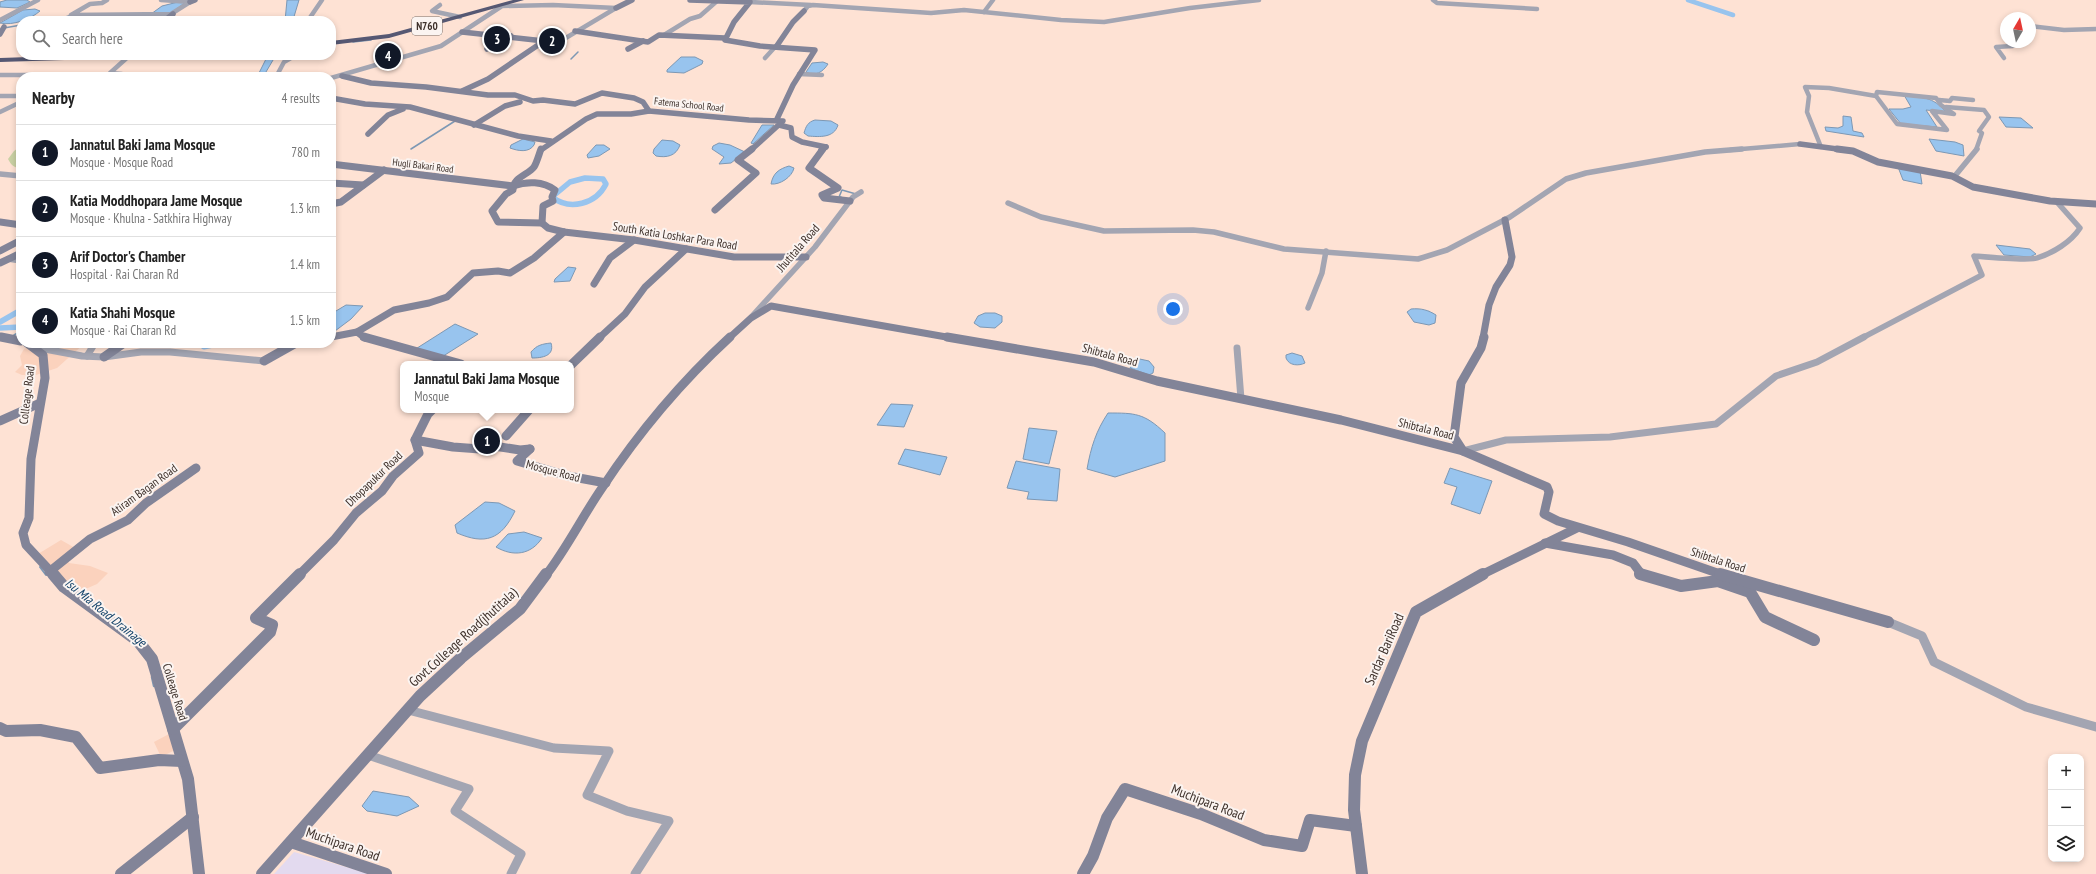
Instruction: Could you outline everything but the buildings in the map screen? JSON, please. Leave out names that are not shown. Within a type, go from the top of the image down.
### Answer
[{"type":"highway","name":"N760","points":[[336,42],[388,36],[521,0]]},
{"type":"highway","points":[[0,60],[16,60]]},
{"type":"street","points":[[0,20],[38,0]]},
{"type":"street","points":[[107,0],[102,3],[90,4],[71,15],[173,14]]},
{"type":"street","points":[[161,0],[192,1]]},
{"type":"street","points":[[311,16],[322,0]]},
{"type":"street","points":[[462,91],[488,79],[521,55],[541,43],[554,45],[575,31],[632,0]]},
{"type":"street","points":[[690,0],[795,2],[813,5],[911,13],[931,13],[960,10],[1061,20],[1104,22],[1190,8],[1259,0]]},
{"type":"street","points":[[984,12],[993,0]]},
{"type":"street","points":[[1433,0],[1437,3],[1444,4],[1537,9]]},
{"type":"street","points":[[170,16],[192,1]]},
{"type":"street","points":[[664,35],[690,19],[700,16],[717,1]]},
{"type":"street","points":[[725,38],[734,22],[750,2]]},
{"type":"street","points":[[440,5],[432,11],[460,17]]},
{"type":"street","points":[[336,77],[441,46],[502,6],[553,5],[616,8]]},
{"type":"street","points":[[765,58],[793,22],[808,6],[813,5]]},
{"type":"street","points":[[0,34],[2,27]]},
{"type":"street","points":[[2036,27],[2064,30],[2096,29]]},
{"type":"street","points":[[575,31],[648,42],[659,35],[664,35],[725,38],[725,40],[775,47],[815,50],[799,74],[778,122],[755,147],[738,160],[743,165],[754,170],[756,173],[715,210]]},
{"type":"street","points":[[462,32],[511,36],[544,41],[541,43]]},
{"type":"street","points":[[487,50],[511,36]]},
{"type":"street","points":[[628,49],[643,41]]},
{"type":"street","points":[[2000,47],[1996,47],[2004,58]]},
{"type":"street","points":[[111,72],[126,60]]},
{"type":"street","points":[[279,72],[284,62],[287,60]]},
{"type":"street","points":[[799,74],[822,75]]},
{"type":"street","points":[[0,75],[16,75]]},
{"type":"street","name":"Fatema School Road","points":[[342,76],[372,83],[462,91],[488,95],[515,95],[534,101],[543,100],[575,104],[602,93],[634,98],[643,102],[649,111],[778,122]]},
{"type":"street","points":[[1821,147],[1807,112],[1809,96],[1805,87],[1829,88],[1876,96],[1897,124],[1947,130],[1932,111],[1954,114],[1946,107],[1941,105],[1939,100]]},
{"type":"street","points":[[1876,96],[1877,92],[1885,92],[1936,98],[1939,100],[1950,101],[1952,98],[1973,100]]},
{"type":"street","points":[[0,96],[16,96]]},
{"type":"street","points":[[336,99],[365,104],[410,107],[474,125],[549,142]]},
{"type":"street","points":[[474,125],[504,106],[520,102]]},
{"type":"street","points":[[0,112],[16,104]]},
{"type":"street","points":[[368,134],[378,121],[388,114],[410,107]]},
{"type":"street","points":[[1946,107],[1984,110],[1989,117],[1979,131],[1982,133],[1981,142],[1968,162],[1954,177]]},
{"type":"street","points":[[513,186],[518,179],[534,167],[541,149],[549,142],[586,119],[597,114],[631,114],[649,111]]},
{"type":"street","points":[[778,122],[791,128],[792,137],[802,142],[826,146],[812,162],[810,168],[838,188],[822,195],[824,198],[850,201]]},
{"type":"street","points":[[538,143],[549,142]]},
{"type":"street","points":[[1008,203],[1041,217],[1104,231],[1170,229],[1214,232],[1284,249],[1326,250],[1418,259],[1447,250],[1505,220],[1566,179],[1586,173],[1705,152],[1800,144],[1853,151],[1878,162],[1954,177],[1973,187],[2056,201],[2096,204]]},
{"type":"street","name":"Hugli Bakari Road","points":[[336,165],[513,186]]},
{"type":"street","points":[[336,203],[340,202],[384,170]]},
{"type":"street","points":[[0,174],[16,176]]},
{"type":"street","points":[[336,183],[363,185]]},
{"type":"street","points":[[513,186],[523,183],[540,184],[552,187],[556,190],[552,197],[553,201],[543,206],[542,223]]},
{"type":"street","name":"South Katia Loshkar Para Road","points":[[513,186],[513,190],[506,194],[492,211],[498,222],[542,223],[548,228],[564,232],[634,240],[734,257],[806,257]]},
{"type":"street","name":"Jhutitala Road","points":[[751,318],[806,257],[850,201],[861,192]]},
{"type":"street","points":[[1463,451],[1506,440],[1610,437],[1716,424],[1776,376],[1817,362],[1982,275],[1974,256],[2036,259],[2063,245],[2074,237],[2080,228],[2056,201]]},
{"type":"street","name":"Shibtala Road","points":[[1463,451],[1454,436],[1457,404],[1461,383],[1481,348],[1487,324],[1489,305],[1512,257],[1505,220]]},
{"type":"street","points":[[0,222],[16,224]]},
{"type":"street","points":[[336,336],[357,332],[394,310],[429,303],[447,297],[473,273],[498,271],[510,273],[534,258],[564,232]]},
{"type":"street","points":[[594,284],[606,261],[617,250],[634,240]]},
{"type":"street","points":[[0,251],[16,243]]},
{"type":"street","points":[[574,362],[625,314],[645,287],[686,249]]},
{"type":"street","points":[[1308,308],[1322,273],[1326,250]]},
{"type":"street","points":[[0,263],[16,255]]},
{"type":"street","points":[[8,259],[16,260]]},
{"type":"street","name":"Shibtala Road","points":[[620,464],[646,425],[701,364],[751,318],[771,306],[901,328],[991,346],[1070,357],[1094,362],[1157,381],[1349,422],[1463,451],[1547,487],[1549,492],[1545,503],[1544,514],[1558,521],[1577,528],[1628,542],[1711,572],[1888,622]]},
{"type":"street","points":[[357,332],[366,339],[450,361]]},
{"type":"street","points":[[0,337],[16,339]]},
{"type":"street","name":"Colleage Road","points":[[34,348],[43,355],[45,363],[45,378],[31,460],[29,518],[23,533],[26,545],[64,587],[138,641],[152,659],[188,779],[198,874]]},
{"type":"street","points":[[46,348],[87,356],[104,357],[141,352],[170,352],[264,361],[287,348]]},
{"type":"street","points":[[87,356],[92,348]]},
{"type":"street","points":[[104,357],[117,348]]},
{"type":"street","points":[[1237,348],[1241,399]]},
{"type":"street","points":[[0,421],[40,402]]},
{"type":"street","name":"Dhopapukur Road","points":[[173,729],[213,687],[233,670],[270,632],[272,625],[256,618],[313,559],[334,540],[356,514],[382,491],[393,476],[419,453],[415,440],[429,413]]},
{"type":"street","points":[[506,436],[526,413]]},
{"type":"street","name":"Mosque Road","points":[[415,440],[453,447],[480,449],[485,446],[492,445],[519,451],[530,449],[517,461],[568,476],[606,483]]},
{"type":"street","name":"Govt.Colleage Road(jhutitala)","points":[[262,874],[408,710],[460,658],[520,609],[565,550],[606,483],[620,464]]},
{"type":"street","name":"Atiram Bagan Road","points":[[50,572],[66,556],[90,539],[133,517],[145,504],[158,496],[161,491],[179,481],[196,468]]},
{"type":"street","name":"Sardar BariRoad","points":[[1362,874],[1354,810],[1355,774],[1362,741],[1416,612],[1484,574],[1577,528]]},
{"type":"street","points":[[1545,543],[1613,555],[1633,563],[1640,575],[1681,586],[1718,581],[1750,592],[1765,617],[1814,640]]},
{"type":"street","points":[[1888,622],[1922,636],[1934,662],[2026,707],[2096,727]]},
{"type":"street","points":[[408,710],[554,748],[609,751],[587,795],[627,811],[669,821],[635,874]]},
{"type":"street","points":[[2,732],[40,730],[76,736],[100,768],[159,760],[182,761]]},
{"type":"street","points":[[368,755],[469,789],[455,811],[521,854],[511,874]]},
{"type":"street","name":"Muchipara Road","points":[[1083,874],[1093,856],[1107,818],[1125,789],[1201,814],[1264,840],[1295,845],[1302,846],[1310,820],[1356,826]]},
{"type":"street","points":[[121,874],[193,817]]},
{"type":"street","name":"Muchipara Road","points":[[291,842],[386,874]]},
{"type":"shaded area","points":[[79,348],[57,368],[36,375],[22,375],[15,372],[22,365],[20,356],[24,349]]},
{"type":"shaded area","points":[[61,540],[75,548],[67,557],[69,563],[90,566],[108,573],[97,584],[81,591],[63,579],[38,554]]},
{"type":"shaded area","points":[[169,734],[177,749],[161,757],[154,742]]},
{"type":"shaded area","points":[[294,852],[370,874],[274,874]]},
{"type":"green space","points":[[16,150],[16,167],[10,163],[8,159]]},
{"type":"water","points":[[7,0],[27,0],[30,2],[17,8],[0,7],[0,2]]},
{"type":"water","points":[[287,0],[299,0],[294,16],[285,16]]},
{"type":"water","points":[[178,2],[186,2],[171,13],[151,14],[162,6]]},
{"type":"water","points":[[35,9],[40,11],[33,16],[16,16],[16,23],[0,23],[23,10]]},
{"type":"water","points":[[681,57],[695,57],[703,61],[702,64],[684,73],[667,72],[667,70]]},
{"type":"water","points":[[266,60],[273,60],[266,72],[260,72]]},
{"type":"water","points":[[823,62],[828,64],[818,73],[813,74],[806,72],[812,63]]},
{"type":"water","points":[[1904,95],[1932,100],[1941,107],[1946,112],[1926,110],[1937,127],[1901,124],[1889,109],[1903,109],[1911,107]]},
{"type":"water","points":[[1843,116],[1851,117],[1853,131],[1862,133],[1864,137],[1826,131],[1825,127],[1838,128],[1843,126]]},
{"type":"water","points":[[1999,117],[2021,118],[2033,128],[2006,127]]},
{"type":"water","points":[[815,120],[831,121],[838,125],[833,132],[826,136],[808,136],[804,133],[806,128],[809,123]]},
{"type":"water","points":[[762,125],[774,125],[753,144],[751,143]]},
{"type":"water","points":[[523,139],[535,142],[532,148],[520,150],[510,148],[511,145]]},
{"type":"water","points":[[1929,139],[1955,142],[1963,145],[1964,156],[1936,151]]},
{"type":"water","points":[[662,140],[673,141],[680,145],[674,154],[664,157],[656,156],[653,153],[654,149]]},
{"type":"water","points":[[719,143],[730,145],[745,152],[731,163],[719,164],[724,157],[712,149],[713,146]]},
{"type":"water","points":[[596,145],[604,145],[610,149],[599,156],[588,158],[587,155]]},
{"type":"water","points":[[789,166],[794,168],[788,177],[782,182],[771,184],[773,177],[777,172]]},
{"type":"water","points":[[1898,167],[1920,171],[1922,184],[1903,180]]},
{"type":"water","points":[[1996,245],[2030,249],[2036,254],[2030,257],[2004,255]]},
{"type":"water","points":[[568,267],[576,268],[570,281],[554,282],[555,279]]},
{"type":"water","points":[[346,305],[363,306],[351,319],[336,330],[336,311]]},
{"type":"water","points":[[1411,309],[1421,309],[1433,313],[1436,315],[1435,323],[1429,325],[1414,322],[1407,312]]},
{"type":"water","points":[[985,313],[995,313],[1002,316],[1002,322],[995,328],[980,327],[974,323],[978,316]]},
{"type":"water","points":[[455,324],[478,334],[437,360],[414,350]]},
{"type":"water","points":[[551,343],[551,351],[547,355],[532,358],[531,352],[535,348],[542,344]]},
{"type":"water","points":[[1292,353],[1302,356],[1305,363],[1297,365],[1289,363],[1286,355]]},
{"type":"water","points":[[1135,358],[1149,361],[1154,367],[1153,373],[1149,375],[1130,368]]},
{"type":"water","points":[[891,404],[913,405],[904,427],[877,425]]},
{"type":"water","points":[[1108,413],[1132,414],[1145,418],[1158,426],[1165,433],[1165,461],[1115,477],[1087,469],[1094,440]]},
{"type":"water","points":[[1029,428],[1057,431],[1049,464],[1023,459]]},
{"type":"water","points":[[905,449],[947,457],[940,475],[898,464]]},
{"type":"water","points":[[1016,461],[1060,469],[1057,501],[1027,499],[1029,492],[1007,488]]},
{"type":"water","points":[[1450,468],[1492,481],[1480,514],[1451,504],[1457,487],[1444,483]]},
{"type":"water","points":[[485,502],[499,503],[515,511],[510,521],[504,528],[498,534],[484,539],[467,537],[457,533],[455,525]]},
{"type":"water","points":[[524,532],[542,538],[533,548],[521,553],[509,552],[496,547],[508,534]]},
{"type":"water","points":[[373,791],[409,797],[419,806],[397,816],[367,811],[362,806]]},
{"type":"waterway","points":[[1688,0],[1733,15]]},
{"type":"waterway","points":[[4,28],[16,26]]},
{"type":"waterway","points":[[353,42],[371,40]]},
{"type":"waterway","points":[[571,59],[578,52]]},
{"type":"waterway","points":[[411,149],[455,121]]},
{"type":"waterway","points":[[585,178],[603,179],[606,184],[602,191],[589,201],[567,204],[552,197],[570,182],[585,178]]},
{"type":"waterway","points":[[841,197],[839,197],[842,190],[856,194]]},
{"type":"waterway","points":[[0,322],[16,313]]},
{"type":"waterway","points":[[0,328],[16,327]]},
{"type":"waterway","name":"Isu Mia Road Drainage","points":[[40,567],[46,575]]},
{"type":"waterway","name":"Isu Mia Road Drainage","points":[[152,677],[154,686]]},
{"type":"place","name":"Arif Doctor's Chamber","points":[[497,39]]},
{"type":"place","name":"Katia Moddhopara Jame Mosque","points":[[552,41]]},
{"type":"place","name":"Katia Shahi Mosque","points":[[388,56]]},
{"type":"place","name":"Jannatul Baki Jama Mosque","points":[[487,441]]}]
